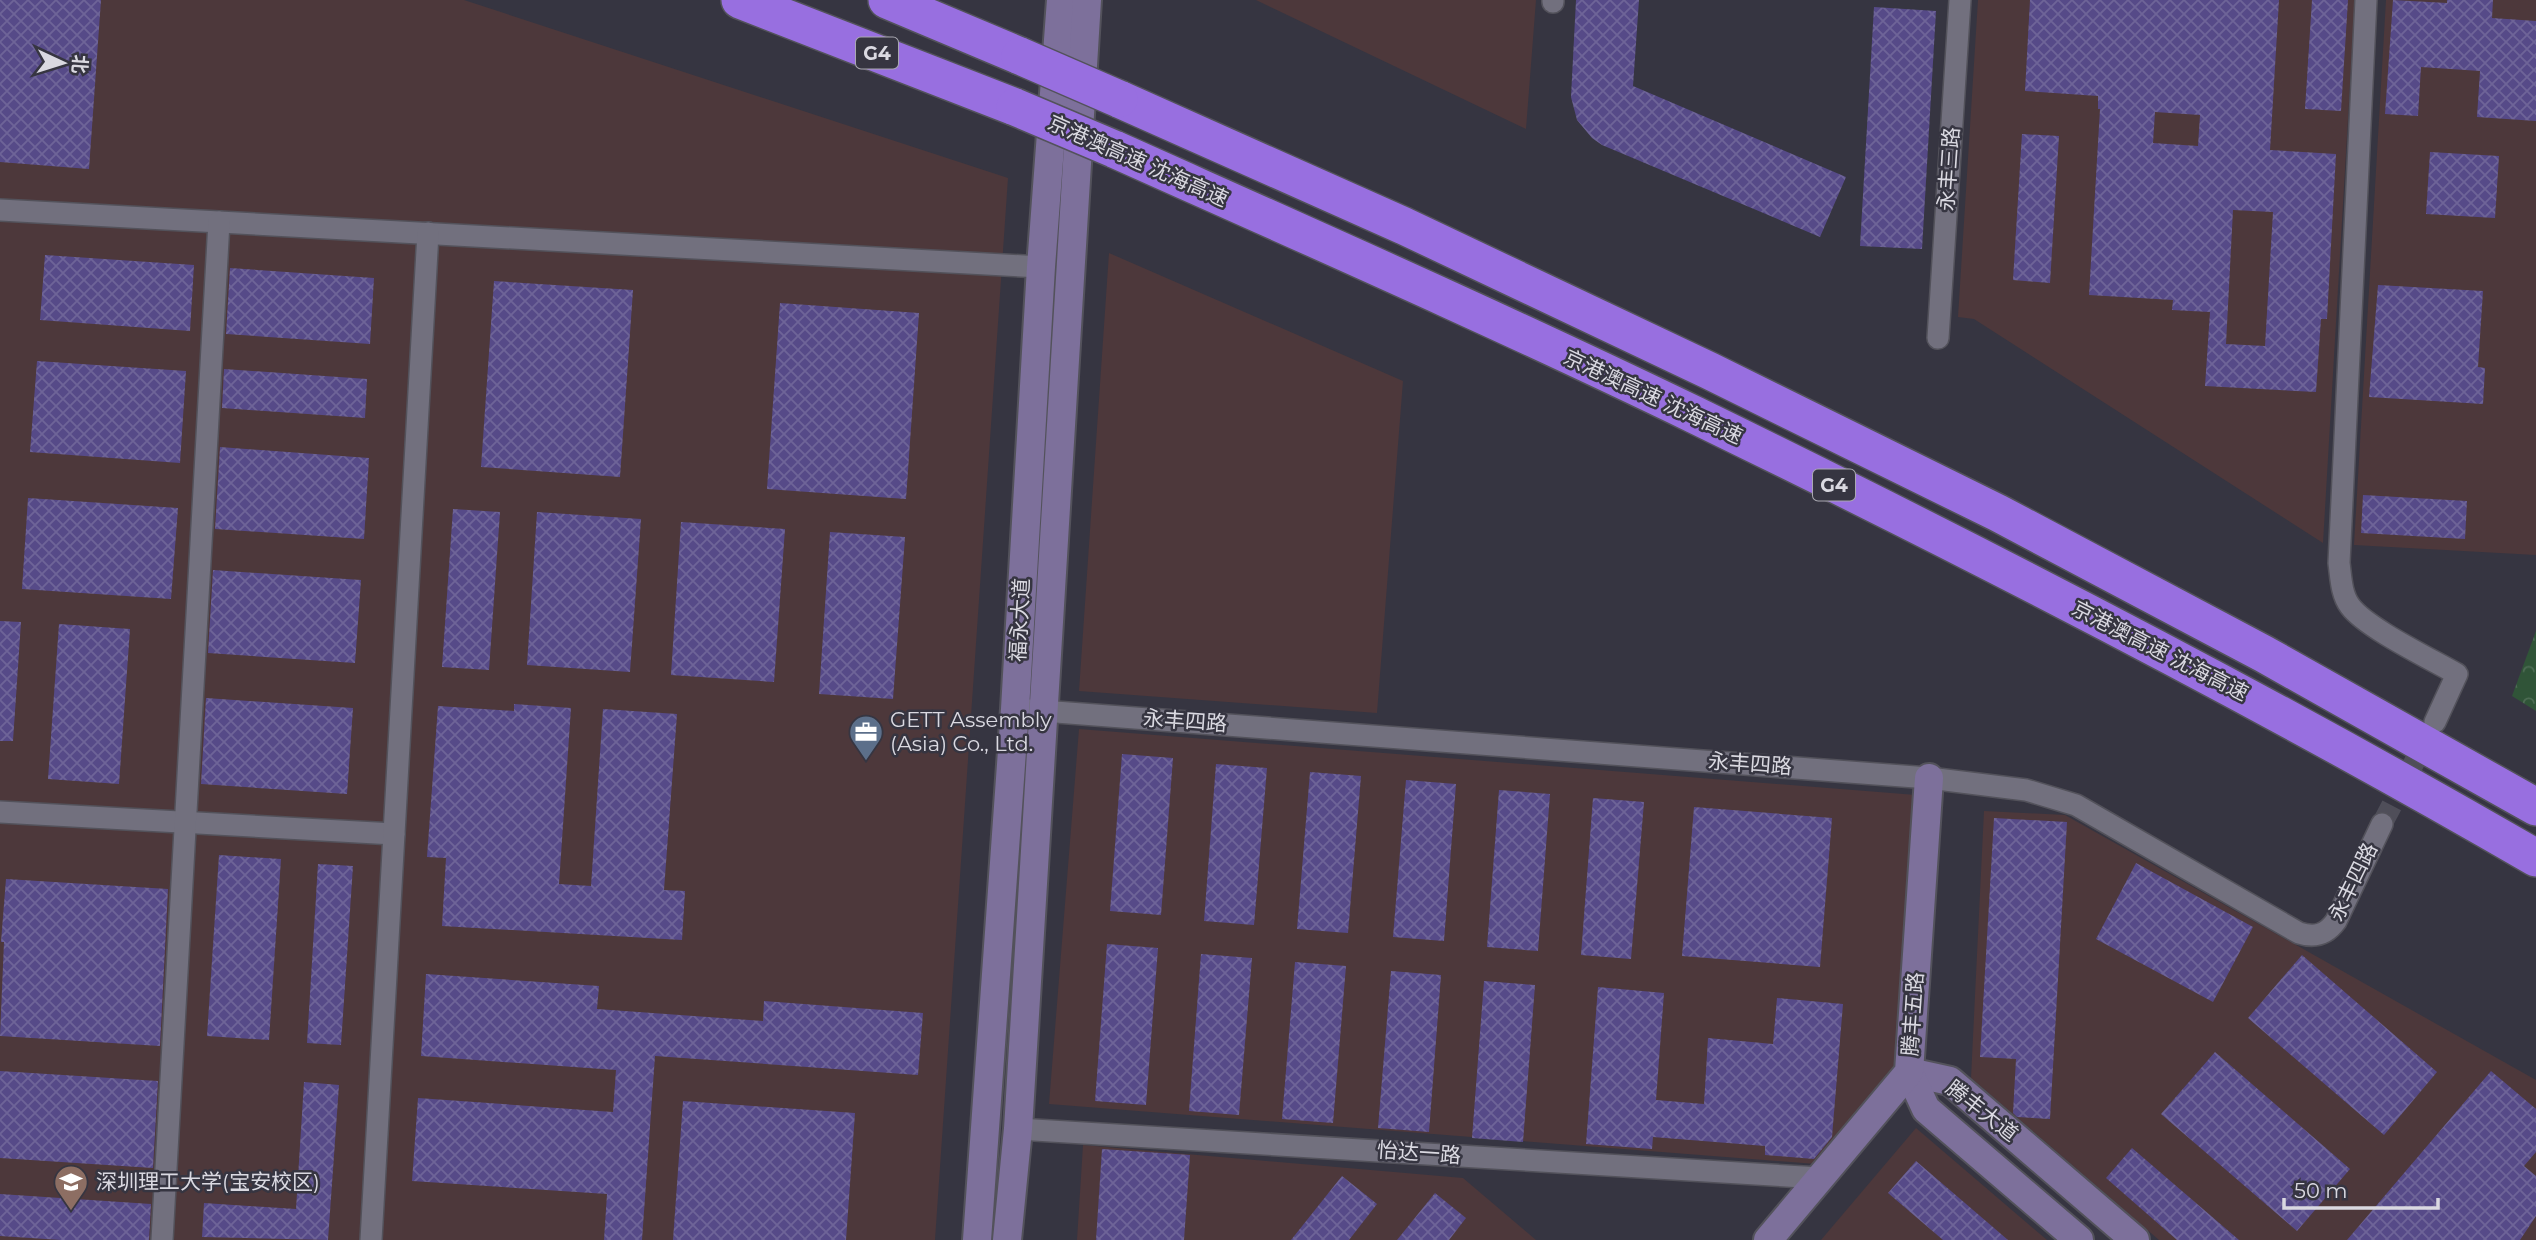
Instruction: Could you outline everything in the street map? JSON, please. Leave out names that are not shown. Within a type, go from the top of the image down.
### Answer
[{"type":"highway","name":"京港澳高速 沈海高速","points":[[740,0],[1015,107],[1114,149],[1394,275],[1692,414],[1916,525],[2243,693],[2536,858]]},
{"type":"highway","name":"G4","points":[[887,0],[1119,99],[1416,232],[1710,371],[1998,513],[2264,654],[2536,807]]},
{"type":"main road","name":"福永大道","points":[[977,1240],[1061,0]]},
{"type":"main road","name":"福永大道","points":[[1007,1240],[1018,1129],[1087,0]]},
{"type":"main road","name":"腾丰五路","points":[[1768,1240],[1909,1072],[1929,778]]},
{"type":"main road","name":"腾丰大道","points":[[1909,1072],[1926,1109],[2079,1240]]},
{"type":"main road","name":"腾丰大道","points":[[1909,1072],[1950,1081],[2135,1240]]},
{"type":"main road","points":[[1012,1209],[1015,1240]]},
{"type":"street","name":"永丰三路","points":[[1938,338],[1960,0]]},
{"type":"street","points":[[2366,0],[2339,564],[2342,588],[2349,605],[2366,622],[2457,674],[2435,722]]},
{"type":"street","points":[[0,209],[1041,268]]},
{"type":"street","points":[[162,1240],[219,222]]},
{"type":"street","points":[[371,1240],[428,233]]},
{"type":"street","name":"永丰四路","points":[[1015,709],[1929,778],[2026,790],[2076,805],[2299,933],[2309,936],[2329,930],[2336,921],[2382,824]]},
{"type":"street","points":[[0,812],[394,834]]},
{"type":"street","name":"怡达一路","points":[[1018,1129],[1820,1178]]},
{"type":"shaded area","points":[[0,0],[464,0],[1008,178],[935,1240],[0,1240]]},
{"type":"shaded area","points":[[1256,0],[1536,0],[1526,129]]},
{"type":"shaded area","points":[[1978,0],[2355,0],[2323,543],[1974,319],[1958,317]]},
{"type":"shaded area","points":[[2386,0],[2536,0],[2536,555],[2354,545]]},
{"type":"shaded area","points":[[1109,253],[1403,381],[1377,713],[1079,691]]},
{"type":"shaded area","points":[[1079,729],[1916,795],[1894,1066],[1816,1164],[1049,1104]]},
{"type":"shaded area","points":[[1984,811],[2065,815],[2536,1080],[2536,1240],[2159,1240],[1971,1078]]},
{"type":"shaded area","points":[[1916,1128],[2047,1240],[1821,1240]]},
{"type":"shaded area","points":[[1083,1145],[1463,1178],[1536,1240],[1077,1240]]},
{"type":"green space","points":[[2536,631],[2536,711],[2512,696]]},
{"type":"building","points":[[0,0],[101,0],[89,169],[0,162]]},
{"type":"building","points":[[1576,0],[1639,0],[1633,86],[1846,177],[1820,237],[1602,145],[1592,138],[1577,120],[1571,97]]},
{"type":"building","points":[[2030,0],[2279,0],[2270,150],[2336,154],[2327,319],[2321,319],[2316,392],[2205,386],[2210,312],[2172,310],[2173,300],[2089,295],[2100,109],[2098,96],[2025,91]],"holes":[[[2155,112],[2200,115],[2198,146],[2153,143]],[[2233,210],[2273,212],[2265,346],[2226,344]]]},
{"type":"building","points":[[2312,0],[2348,0],[2341,111],[2305,109]]},
{"type":"building","points":[[2393,0],[2447,3],[2447,0],[2493,0],[2492,18],[2536,21],[2536,121],[2477,117],[2480,71],[2421,67],[2418,116],[2385,114]]},
{"type":"building","points":[[1874,7],[1936,11],[1922,249],[1860,246]]},
{"type":"building","points":[[2022,134],[2059,136],[2050,283],[2013,280]]},
{"type":"building","points":[[2430,152],[2499,156],[2495,218],[2426,214]]},
{"type":"building","points":[[45,255],[194,265],[190,331],[40,320]]},
{"type":"building","points":[[230,268],[374,278],[370,344],[226,334]]},
{"type":"building","points":[[494,281],[633,290],[620,477],[481,467]]},
{"type":"building","points":[[2378,285],[2483,291],[2478,367],[2485,368],[2483,404],[2369,397]]},
{"type":"building","points":[[780,303],[919,313],[906,499],[767,489]]},
{"type":"building","points":[[37,361],[186,371],[180,463],[30,452]]},
{"type":"building","points":[[224,369],[367,379],[365,418],[222,408]]},
{"type":"building","points":[[220,447],[369,458],[364,539],[215,529]]},
{"type":"building","points":[[2363,495],[2467,501],[2465,539],[2361,533]]},
{"type":"building","points":[[28,498],[178,508],[171,599],[22,589]]},
{"type":"building","points":[[453,509],[500,512],[489,670],[442,667]]},
{"type":"building","points":[[537,512],[641,519],[630,672],[527,665]]},
{"type":"building","points":[[681,522],[785,529],[774,682],[671,675]]},
{"type":"building","points":[[830,532],[905,537],[893,699],[819,694]]},
{"type":"building","points":[[213,570],[361,580],[355,663],[208,653]]},
{"type":"building","points":[[0,621],[21,622],[13,741],[0,741]]},
{"type":"building","points":[[59,624],[130,629],[119,784],[48,779]]},
{"type":"building","points":[[206,698],[353,708],[347,794],[201,784]]},
{"type":"building","points":[[514,704],[571,708],[559,884],[591,886],[603,709],[677,714],[664,890],[685,891],[682,940],[442,926],[446,858],[427,857],[438,706],[514,711]]},
{"type":"building","points":[[1122,754],[1173,758],[1161,915],[1110,911]]},
{"type":"building","points":[[1216,764],[1267,768],[1254,925],[1204,921]]},
{"type":"building","points":[[1310,772],[1361,776],[1348,933],[1297,929]]},
{"type":"building","points":[[1406,780],[1456,784],[1444,941],[1393,937]]},
{"type":"building","points":[[1499,790],[1550,794],[1538,951],[1487,947]]},
{"type":"building","points":[[1593,798],[1644,802],[1631,959],[1581,955]]},
{"type":"building","points":[[1694,807],[1832,818],[1820,967],[1682,956]]},
{"type":"building","points":[[1994,818],[2067,822],[2050,1119],[2017,1117],[2013,1113],[2016,1059],[1980,1057]]},
{"type":"building","points":[[219,855],[281,859],[269,1040],[207,1036]]},
{"type":"building","points":[[2136,863],[2253,927],[2213,1002],[2096,939]]},
{"type":"building","points":[[318,864],[353,866],[341,1045],[307,1043]]},
{"type":"building","points":[[6,879],[168,889],[160,1046],[0,1036],[4,942],[1,942]]},
{"type":"building","points":[[1107,944],[1158,948],[1146,1105],[1095,1101]]},
{"type":"building","points":[[1201,954],[1252,958],[1239,1115],[1189,1111]]},
{"type":"building","points":[[2302,955],[2437,1072],[2384,1135],[2248,1018]]},
{"type":"building","points":[[1295,962],[1346,966],[1333,1123],[1282,1119]]},
{"type":"building","points":[[1391,971],[1441,975],[1429,1132],[1378,1128]]},
{"type":"building","points":[[426,974],[599,986],[597,1009],[763,1021],[764,1001],[923,1013],[918,1075],[655,1056],[642,1240],[604,1240],[607,1194],[412,1181],[418,1098],[613,1112],[616,1070],[421,1056]]},
{"type":"building","points":[[1484,981],[1535,985],[1523,1142],[1472,1138]]},
{"type":"building","points":[[1598,987],[1664,993],[1656,1100],[1704,1104],[1708,1038],[1773,1044],[1777,998],[1843,1004],[1832,1137],[1814,1159],[1765,1155],[1765,1146],[1653,1137],[1652,1149],[1586,1144]]},
{"type":"building","points":[[2215,1052],[2350,1169],[2297,1231],[2161,1114]]},
{"type":"building","points":[[0,1071],[158,1081],[153,1168],[0,1158]]},
{"type":"building","points":[[2491,1071],[2536,1109],[2536,1152],[2524,1166],[2536,1176],[2536,1216],[2520,1240],[2347,1240]]},
{"type":"building","points":[[304,1082],[339,1085],[328,1240],[202,1237],[204,1203],[296,1209]]},
{"type":"building","points":[[683,1101],[855,1113],[846,1240],[673,1240]]},
{"type":"building","points":[[2132,1148],[2239,1240],[2177,1240],[2106,1178]]},
{"type":"building","points":[[1102,1149],[1190,1155],[1184,1240],[1096,1240]]},
{"type":"building","points":[[1916,1161],[2008,1240],[1943,1240],[1888,1193]]},
{"type":"building","points":[[1342,1176],[1377,1204],[1349,1240],[1291,1240]]},
{"type":"building","points":[[1435,1193],[1466,1218],[1449,1240],[1397,1240]]},
{"type":"building","points":[[0,1194],[151,1204],[149,1240],[61,1240],[0,1236]]},
{"type":"tunnel","points":[[2382,824],[2428,736]]},
{"type":"place","name":"GETT Assembly (Asia) Co., Ltd.","points":[[866,762]]},
{"type":"place","name":"深圳理工大学(宝安校区)","points":[[71,1212]]}]
